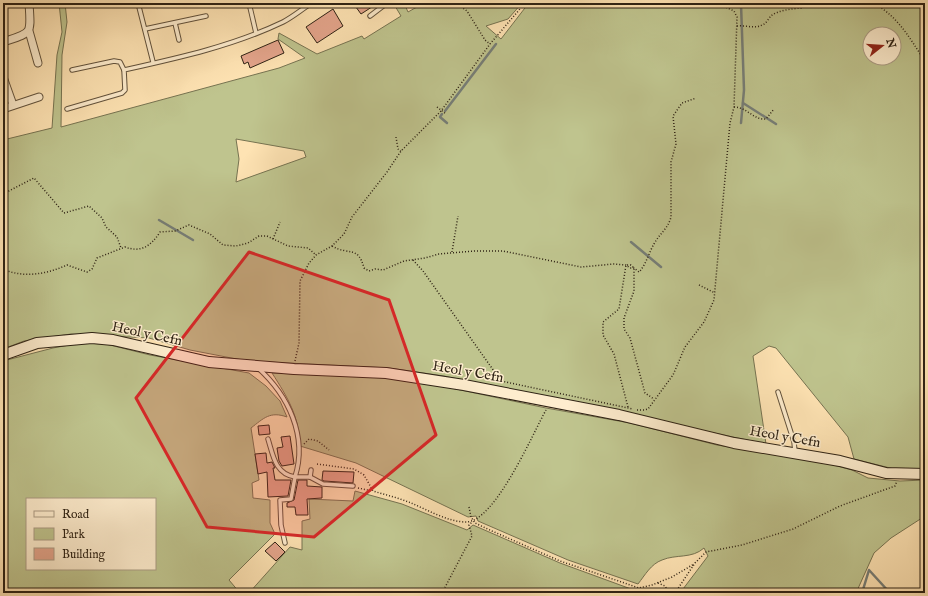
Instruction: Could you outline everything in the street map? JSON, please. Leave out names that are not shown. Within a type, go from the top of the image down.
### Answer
[{"type":"street","points":[[3,42],[26,34],[29,31],[31,26],[29,3]]},
{"type":"street","points":[[29,31],[38,63]]},
{"type":"street","points":[[3,77],[13,105]]},
{"type":"street","points":[[3,109],[39,96]]},
{"type":"street","name":"Heol y Cefn","points":[[3,355],[37,343],[92,338],[113,340],[209,362],[294,369],[386,372],[464,385],[619,415],[734,443],[840,461],[886,473],[925,474]]},
{"type":"lane","points":[[138,3],[153,62]]},
{"type":"lane","points":[[249,3],[256,33]]},
{"type":"lane","points":[[124,70],[153,62],[196,54],[256,33],[285,21],[312,3]]},
{"type":"lane","points":[[370,16],[387,3]]},
{"type":"lane","points":[[145,30],[206,16]]},
{"type":"lane","points":[[175,23],[179,40]]},
{"type":"lane","points":[[66,109],[122,93],[125,90],[124,70],[120,62],[114,61],[72,70]]},
{"type":"lane","points":[[256,366],[276,386],[287,404],[296,427],[299,459],[291,499],[280,500],[281,525],[285,543]]},
{"type":"lane","points":[[778,392],[794,442],[795,453]]},
{"type":"lane","points":[[268,439],[275,463],[284,474],[295,477],[310,477],[323,484],[352,486]]},
{"type":"lane","points":[[310,477],[311,470]]},
{"type":"path","points":[[456,3],[466,11],[485,40],[490,44]]},
{"type":"path","points":[[294,369],[299,343],[300,281],[309,263],[316,255],[332,246],[344,234],[352,217],[387,172],[401,151],[441,111],[490,44],[525,3]]},
{"type":"path","points":[[413,260],[423,271],[501,381],[644,410],[654,400],[673,375],[685,347],[704,322],[714,300],[730,123],[734,107],[738,26],[734,11],[717,3]]},
{"type":"path","points":[[738,26],[745,25],[753,27],[763,25],[772,15],[801,8],[804,3]]},
{"type":"path","points":[[874,3],[890,13],[900,23],[925,61]]},
{"type":"path","points":[[332,246],[341,251],[357,253],[361,258],[364,268],[369,271],[375,269],[383,270],[404,261],[452,252],[503,251],[581,267],[614,264],[626,265],[639,272],[654,243],[669,225],[671,217],[671,162],[676,144],[673,116],[682,103],[696,98]]},
{"type":"path","points":[[437,107],[446,114]]},
{"type":"path","points":[[734,107],[742,108],[760,119],[766,119],[774,109]]},
{"type":"path","points":[[396,137],[398,149],[401,151]]},
{"type":"path","points":[[3,194],[34,178],[64,212],[89,206],[102,218],[106,227],[117,237],[121,248]]},
{"type":"path","points":[[452,252],[458,216]]},
{"type":"path","points":[[273,239],[280,222]]},
{"type":"path","points":[[3,271],[5,270],[15,274],[38,274],[49,272],[67,265],[87,272],[92,269],[97,258],[125,247],[133,250],[143,249],[154,243],[160,232],[175,231],[189,225],[210,234],[223,245],[236,246],[248,243],[259,236],[273,239],[288,246],[308,248],[316,255]]},
{"type":"path","points":[[626,265],[620,309],[603,322],[603,335],[614,354],[628,407]]},
{"type":"path","points":[[634,268],[634,291],[624,318],[624,329],[630,338],[645,393],[654,400]]},
{"type":"path","points":[[699,285],[715,293]]},
{"type":"path","points":[[352,486],[409,502],[446,518],[467,523],[486,512],[508,485],[548,402]]},
{"type":"path","points":[[299,459],[305,441],[309,438],[318,441],[329,450]]},
{"type":"path","points":[[317,464],[354,469],[364,475],[373,491]]},
{"type":"path","points":[[675,593],[695,563],[706,552],[742,546],[794,529],[840,506],[895,486],[900,473]]},
{"type":"path","points":[[469,508],[473,520],[492,531],[560,561],[639,588],[658,583],[695,563]]},
{"type":"path","points":[[442,593],[472,536],[469,525],[473,520]]},
{"type":"path","points":[[658,583],[665,586],[669,593]]},
{"type":"highlighted area","points":[[249,252],[389,300],[436,435],[314,537],[207,527],[136,398]]},
{"type":"green space","points":[[59,3],[65,3],[67,22],[62,55],[61,127],[279,68],[305,58],[278,39],[279,33],[317,54],[362,36],[364,39],[401,16],[395,6],[396,3],[404,3],[408,12],[424,3],[522,3],[508,19],[486,26],[501,39],[528,4],[524,3],[925,3],[925,469],[894,469],[854,459],[848,437],[776,348],[769,346],[753,356],[766,444],[444,376],[389,368],[247,361],[190,350],[149,338],[71,334],[24,341],[3,349],[3,140],[52,128],[57,55],[62,32]],"holes":[[[236,139],[304,151],[306,157],[236,182],[239,159]]]},
{"type":"green space","points":[[80,343],[106,344],[150,355],[249,373],[266,386],[280,401],[287,417],[281,415],[268,416],[251,428],[259,480],[252,483],[253,498],[270,500],[270,523],[275,534],[229,580],[240,593],[3,593],[3,361],[53,348]]},
{"type":"green space","points":[[272,373],[396,378],[630,423],[717,445],[822,462],[852,470],[868,478],[900,481],[925,480],[925,516],[891,538],[874,553],[856,593],[680,593],[708,556],[704,548],[694,554],[667,558],[658,562],[648,570],[638,584],[568,560],[478,521],[476,516],[468,517],[356,463],[300,446],[297,425],[292,408]]},
{"type":"green space","points":[[355,491],[402,504],[467,530],[473,525],[560,563],[642,593],[249,593],[290,547],[302,550],[302,521],[310,519],[309,499],[353,501]]},
{"type":"building","points":[[353,3],[378,3],[361,14]]},
{"type":"building","points":[[333,9],[343,26],[317,43],[306,27]]},
{"type":"building","points":[[278,40],[284,53],[250,68],[248,62],[244,64],[241,56]]},
{"type":"building","points":[[269,425],[270,434],[259,435],[258,426]]},
{"type":"building","points":[[290,436],[294,464],[282,466],[279,461],[277,448],[283,447],[281,437]]},
{"type":"building","points":[[266,453],[267,463],[272,462],[275,468],[273,468],[275,480],[291,480],[288,496],[268,497],[267,472],[258,474],[255,454]]},
{"type":"building","points":[[323,471],[354,472],[353,483],[324,481],[322,480]]},
{"type":"building","points":[[298,480],[307,480],[307,486],[322,487],[322,498],[307,499],[308,515],[296,515],[295,507],[287,507],[287,503],[294,500]]},
{"type":"building","points":[[275,542],[285,552],[276,561],[265,551]]},
{"type":"waterway","points":[[739,3],[741,4],[744,90],[741,123]]},
{"type":"waterway","points":[[445,111],[496,44]]},
{"type":"waterway","points":[[743,103],[776,124]]},
{"type":"waterway","points":[[442,114],[440,117],[447,123]]},
{"type":"waterway","points":[[159,220],[193,240]]},
{"type":"waterway","points":[[631,242],[661,267]]},
{"type":"waterway","points":[[862,593],[869,570],[890,593]]}]
